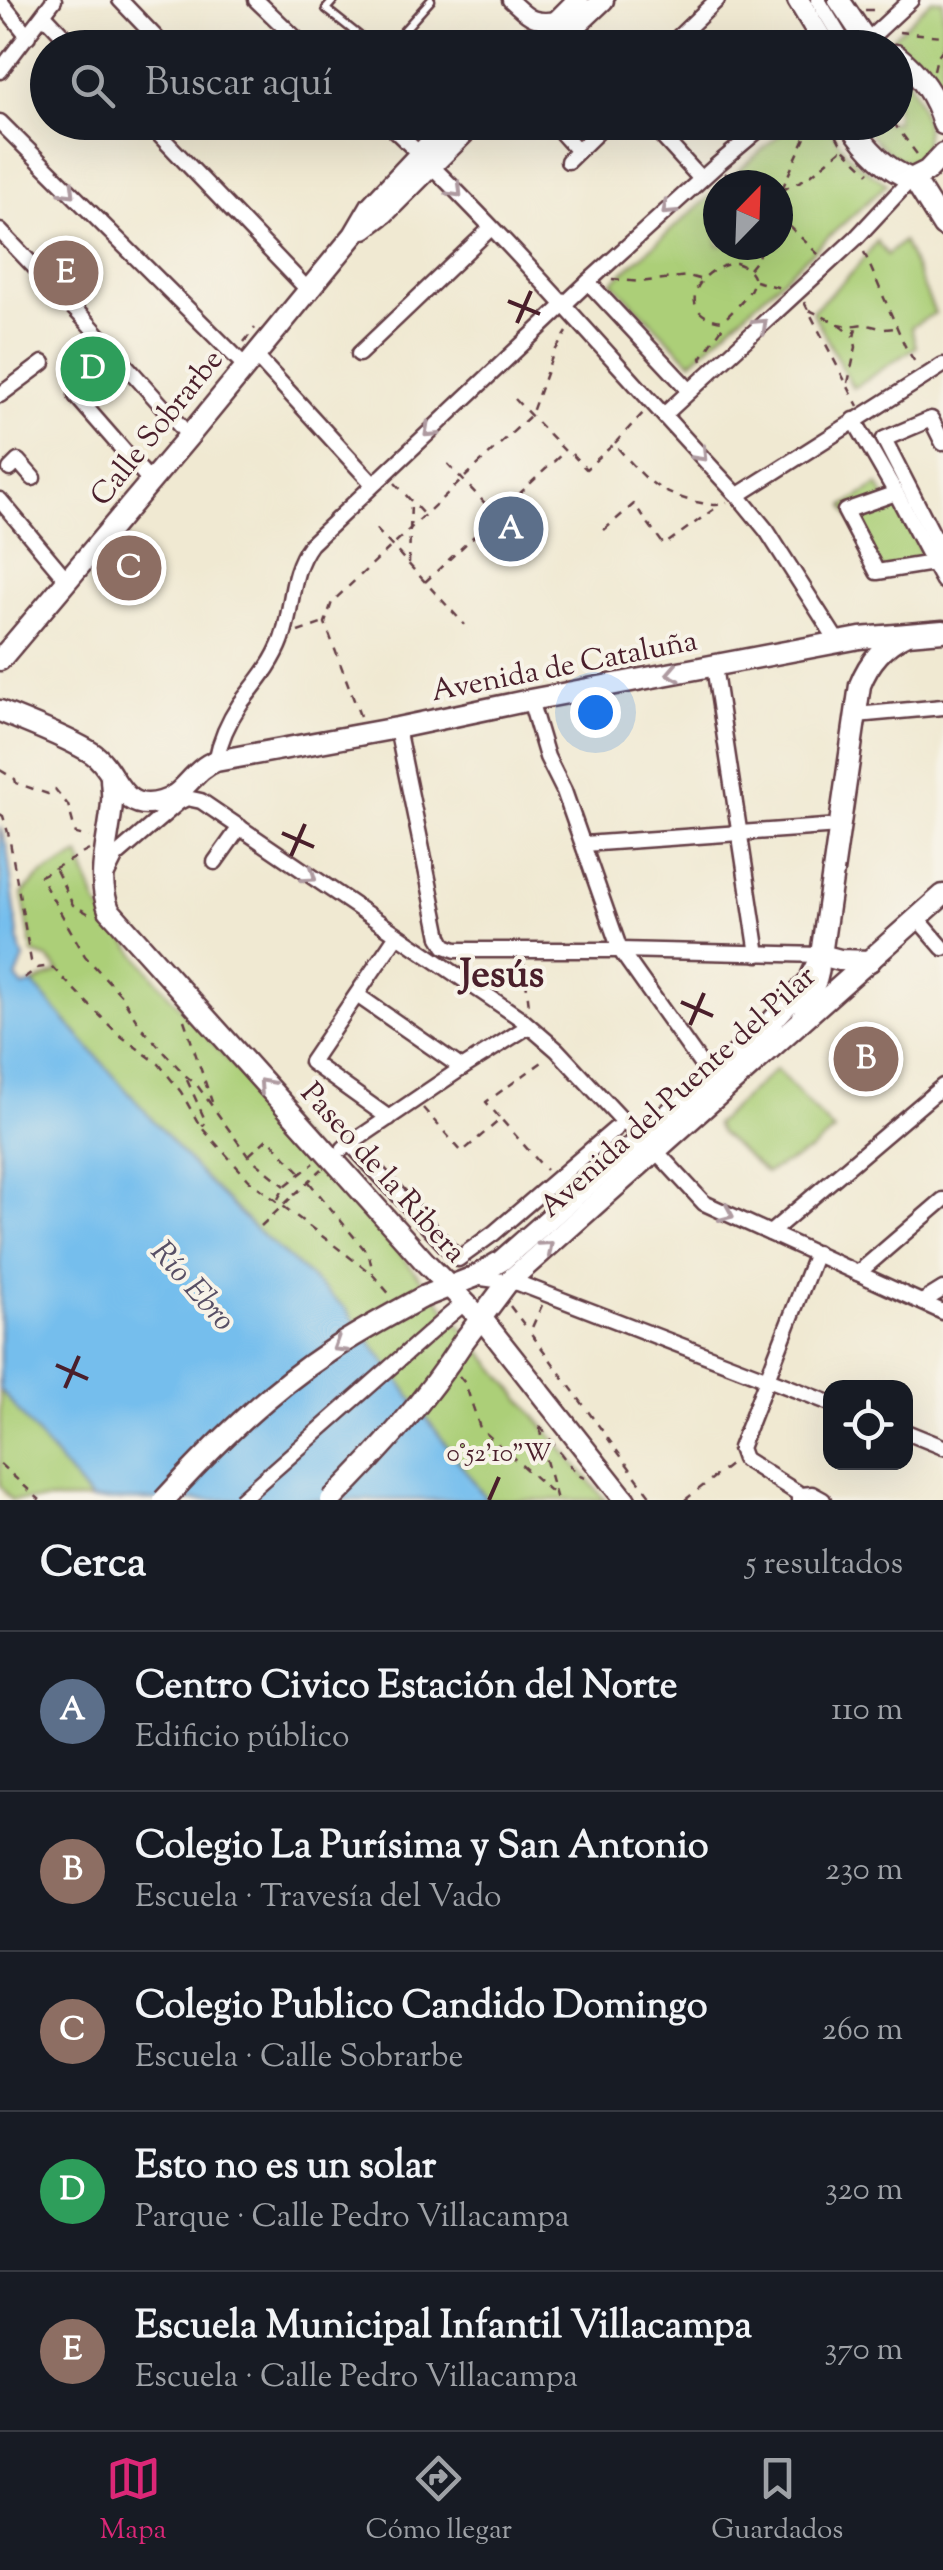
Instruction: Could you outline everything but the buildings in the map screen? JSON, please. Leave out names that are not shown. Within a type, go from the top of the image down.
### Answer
[{"type":"main road","points":[[556,30],[578,0]]},
{"type":"main road","points":[[561,30],[603,0]]},
{"type":"main road","points":[[798,0],[817,30]]},
{"type":"main road","points":[[840,0],[859,30]]},
{"type":"main road","points":[[913,71],[930,91],[943,124]]},
{"type":"main road","points":[[425,159],[438,140]]},
{"type":"main road","points":[[425,159],[451,140]]},
{"type":"main road","points":[[863,140],[880,159],[915,172],[927,171],[943,154]]},
{"type":"main road","name":"Calle Sobrarbe","points":[[1,660],[354,235],[384,213],[425,159]]},
{"type":"main road","points":[[915,172],[943,226]]},
{"type":"main road","name":"Avenida de Cataluña","points":[[207,765],[838,642],[943,631]]},
{"type":"main road","points":[[860,685],[878,654],[907,634]]},
{"type":"main road","points":[[838,642],[858,674],[860,685],[821,955],[870,961]]},
{"type":"main road","points":[[2,710],[93,754],[126,796],[149,804],[169,800],[207,765]]},
{"type":"main road","name":"Paseo de la Ribera","points":[[111,775],[112,806],[104,852],[104,895],[109,910],[324,1162],[480,1318],[625,1500]]},
{"type":"main road","name":"Avenida del Puente del Pilar","points":[[164,1500],[259,1406],[328,1352],[424,1297],[501,1261],[797,1023],[943,895]]},
{"type":"main road","name":"Avenida del Puente del Pilar","points":[[330,1500],[401,1427],[508,1282],[710,1077],[762,1032],[813,974],[821,955]]},
{"type":"street","points":[[0,0],[28,36]]},
{"type":"street","points":[[33,30],[54,0]]},
{"type":"street","points":[[120,0],[149,30]]},
{"type":"street","points":[[256,0],[287,30]]},
{"type":"street","points":[[510,0],[542,30]]},
{"type":"street","points":[[686,30],[717,0]]},
{"type":"street","points":[[818,0],[852,30]]},
{"type":"street","points":[[879,30],[911,0]]},
{"type":"street","points":[[44,16],[58,30]]},
{"type":"street","points":[[0,71],[30,34]]},
{"type":"street","points":[[0,122],[250,360],[373,484]]},
{"type":"street","points":[[164,140],[308,290]]},
{"type":"street","points":[[405,140],[491,228],[767,531],[838,642]]},
{"type":"street","points":[[564,140],[574,156],[590,140]]},
{"type":"street","points":[[667,140],[702,179]]},
{"type":"street","points":[[201,801],[196,786],[226,727],[268,668],[282,640],[296,571],[302,557],[325,529],[588,282],[747,140]]},
{"type":"street","points":[[664,415],[881,213],[915,172]]},
{"type":"street","points":[[360,354],[491,228]]},
{"type":"street","points":[[0,230],[189,436]]},
{"type":"street","points":[[588,282],[690,391]]},
{"type":"street","points":[[0,395],[43,363]]},
{"type":"street","points":[[738,496],[943,366]]},
{"type":"street","points":[[76,396],[151,482]]},
{"type":"street","points":[[858,417],[896,493],[938,558]]},
{"type":"street","points":[[943,444],[931,419],[884,438],[938,558],[943,581]]},
{"type":"street","points":[[14,463],[33,478]]},
{"type":"street","points":[[896,493],[845,512],[877,572],[938,558]]},
{"type":"street","points":[[3,511],[62,574]]},
{"type":"street","points":[[714,666],[758,954]]},
{"type":"street","points":[[530,700],[546,757],[564,791],[620,950],[710,1077]]},
{"type":"street","points":[[856,714],[943,707]]},
{"type":"street","points":[[397,728],[440,937],[448,948],[522,954],[620,950],[821,955],[821,980],[797,1023]]},
{"type":"street","points":[[104,884],[111,862],[124,848],[179,802],[191,798],[201,801],[530,1022],[704,1203],[943,1312]]},
{"type":"street","points":[[584,844],[839,826]]},
{"type":"street","points":[[215,862],[240,828]]},
{"type":"street","points":[[917,918],[943,948]]},
{"type":"street","points":[[389,1118],[312,1062],[397,934]]},
{"type":"street","points":[[422,950],[440,937]]},
{"type":"street","points":[[456,974],[464,950]]},
{"type":"street","points":[[358,995],[462,1068]]},
{"type":"street","points":[[324,1162],[530,1022]]},
{"type":"street","points":[[770,1233],[943,1086]]},
{"type":"street","name":"Avenida del Puente del Pilar","points":[[351,1144],[458,1259],[615,1129]]},
{"type":"street","points":[[858,1272],[943,1200]]},
{"type":"street","points":[[816,1253],[740,1453],[800,1498],[812,1494],[823,1500]]},
{"type":"street","points":[[474,1276],[547,1294],[823,1399]]},
{"type":"street","points":[[922,1302],[943,1289]]},
{"type":"street","points":[[240,1500],[451,1314]]},
{"type":"street","points":[[913,1435],[943,1447]]},
{"type":"lane","points":[[334,0],[326,9],[352,30]]},
{"type":"lane","points":[[404,30],[431,0]]},
{"type":"path","points":[[913,38],[943,36]]},
{"type":"path","points":[[930,76],[943,49]]},
{"type":"path","points":[[791,170],[804,140]]},
{"type":"path","points":[[793,185],[830,161],[848,140]]},
{"type":"path","points":[[901,140],[915,172]]},
{"type":"path","points":[[717,165],[722,170]]},
{"type":"path","points":[[793,230],[828,264]]},
{"type":"path","points":[[864,250],[905,346],[925,377]]},
{"type":"path","points":[[749,269],[756,260]]},
{"type":"path","points":[[723,321],[703,316],[698,310],[694,298],[701,279],[724,264],[749,269]]},
{"type":"path","points":[[706,375],[701,358],[723,321],[746,298],[753,281],[749,269]]},
{"type":"path","points":[[611,279],[701,279]]},
{"type":"path","points":[[753,281],[783,289]]},
{"type":"path","points":[[801,296],[848,385],[858,417]]},
{"type":"path","points":[[808,310],[839,324],[854,337]]},
{"type":"path","points":[[839,324],[898,328]]},
{"type":"path","points":[[848,385],[856,348],[856,324]]},
{"type":"path","points":[[360,716],[325,622],[332,602],[531,415],[553,354],[567,332]]},
{"type":"path","points":[[514,399],[586,468],[653,403]]},
{"type":"path","points":[[614,444],[660,491],[718,506]]},
{"type":"path","points":[[425,582],[565,451]]},
{"type":"path","points":[[448,464],[496,515]]},
{"type":"path","points":[[394,482],[424,516]]},
{"type":"path","points":[[604,530],[634,504],[664,545],[738,496]]},
{"type":"path","points":[[409,564],[412,502]]},
{"type":"path","points":[[376,529],[465,625]]},
{"type":"path","points":[[298,632],[325,622]]},
{"type":"path","points":[[486,680],[490,694]]},
{"type":"path","points":[[0,770],[16,783],[48,794],[55,789],[68,805],[76,834],[84,838],[95,834]]},
{"type":"path","points":[[0,814],[9,836],[31,961],[38,968]]},
{"type":"path","points":[[92,848],[40,876],[85,956],[121,995],[141,1027],[197,1085],[248,1156],[285,1186]]},
{"type":"path","points":[[55,868],[73,906],[94,917]]},
{"type":"path","points":[[522,954],[530,1022]]},
{"type":"path","points":[[24,978],[38,968],[51,966],[118,1034],[159,1064],[200,1126],[249,1180],[373,1275],[396,1302]]},
{"type":"path","points":[[184,1020],[214,1108]]},
{"type":"path","points":[[550,1056],[486,1102],[556,1181]]},
{"type":"path","points":[[186,1076],[206,1122],[200,1126]]},
{"type":"path","points":[[415,1100],[462,1152],[500,1119]]},
{"type":"path","points":[[248,1156],[268,1138],[301,1173]]},
{"type":"path","points":[[277,1200],[285,1186],[301,1173],[324,1162]]},
{"type":"path","points":[[261,1226],[309,1182],[324,1162]]},
{"type":"path","points":[[309,1182],[370,1255],[373,1275]]},
{"type":"path","points":[[530,1332],[547,1294]]},
{"type":"path","points":[[511,1308],[654,1500]]},
{"type":"path","points":[[454,1370],[465,1383],[480,1428],[556,1498]]},
{"type":"path","points":[[556,1498],[540,1426],[577,1476],[592,1480]]},
{"type":"path","points":[[0,1464],[40,1500]]},
{"type":"path","points":[[685,1500],[724,1470]]},
{"type":"green space","points":[[931,0],[943,0],[943,92],[913,60],[913,30],[900,30]]},
{"type":"green space","points":[[913,90],[926,130],[924,148],[918,159],[905,161],[876,140],[913,140]]},
{"type":"green space","points":[[774,140],[838,140],[860,165],[887,184],[691,362],[612,282],[703,202],[703,260],[793,260],[793,170],[739,170]]},
{"type":"green space","points":[[877,241],[887,255],[903,241],[935,313],[911,327],[916,347],[853,388],[812,311],[853,272]]},
{"type":"green space","points":[[878,485],[885,498],[895,495],[925,560],[878,570],[844,506]]},
{"type":"green space","points":[[79,855],[97,905],[168,994],[348,1191],[605,1500],[487,1500],[346,1309],[202,1176],[33,984],[59,971],[48,958],[33,953],[22,894],[40,876]]},
{"type":"green space","points":[[776,1069],[834,1131],[809,1152],[766,1173],[720,1133],[715,1124]]},
{"type":"green space","points":[[0,1389],[91,1500],[11,1500],[0,1486]]},
{"type":"water","name":"Río Ebro","points":[[0,827],[7,848],[24,958],[16,978],[23,987],[33,984],[202,1176],[346,1309],[487,1500],[91,1500],[0,1389]]},
{"type":"place","name":"Escuela Municipal Infantil Villacampa","points":[[66,273]]},
{"type":"place","name":"Esto no es un solar","points":[[93,369]]},
{"type":"place","name":"Centro Civico Estación del Norte","points":[[511,529]]},
{"type":"place","name":"Colegio Publico Candido Domingo","points":[[129,568]]},
{"type":"place","name":"Colegio La Purísima y San Antonio","points":[[866,1059]]},
{"type":"district","name":"Jesús","points":[[502,972]]}]
